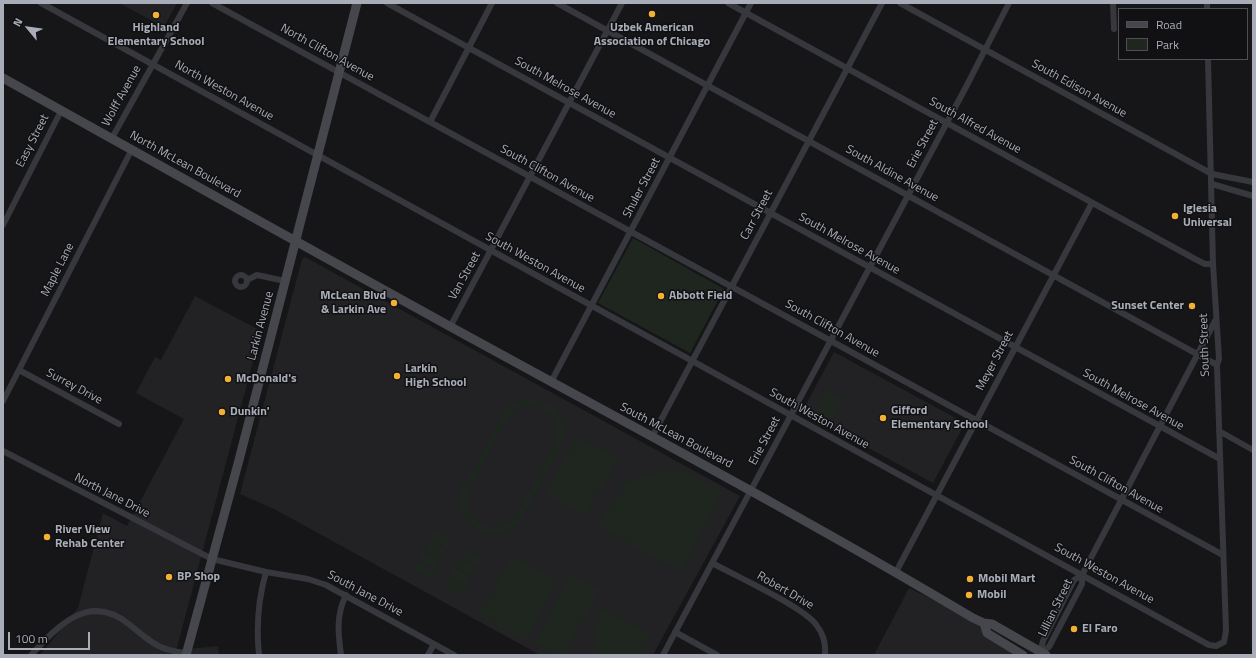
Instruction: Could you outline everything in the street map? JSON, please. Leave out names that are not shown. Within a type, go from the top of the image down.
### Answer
[{"type":"main road","name":"Larkin Avenue","points":[[186,654],[319,155],[357,3]]},
{"type":"main road","name":"North McLean Boulevard","points":[[3,78],[355,274]]},
{"type":"main road","name":"South McLean Boulevard","points":[[355,274],[751,490],[896,572],[984,624],[992,624],[1043,653]]},
{"type":"main road","name":"South McLean Boulevard","points":[[984,624],[987,633],[1023,655]]},
{"type":"street","name":"North Weston Avenue","points":[[41,3],[319,155],[396,199]]},
{"type":"street","name":"Wolff Avenue","points":[[112,138],[187,3]]},
{"type":"street","name":"North Clifton Avenue","points":[[212,3],[430,122]]},
{"type":"street","name":"South Melrose Avenue","points":[[387,3],[770,214],[870,267],[1160,428],[1220,459]]},
{"type":"street","points":[[430,122],[492,3]]},
{"type":"street","name":"South Aldine Avenue","points":[[557,3],[1217,365]]},
{"type":"street","name":"Van Street","points":[[450,327],[622,3]]},
{"type":"street","name":"South Alfred Avenue","points":[[728,3],[1092,203],[1204,263],[1213,264]]},
{"type":"street","name":"Shuler Street","points":[[551,382],[592,307],[751,3]]},
{"type":"street","name":"Carr Street","points":[[652,437],[882,3]]},
{"type":"street","name":"South Edison Avenue","points":[[900,3],[1212,174],[1253,182]]},
{"type":"street","name":"Erie Street","points":[[663,655],[831,342],[1009,3]]},
{"type":"street","points":[[1113,3],[1114,29]]},
{"type":"street","name":"South Street","points":[[1208,60],[1215,321],[1218,329],[1219,359],[1217,365],[1226,631]]},
{"type":"street","name":"Easy Street","points":[[3,225],[61,111]]},
{"type":"street","name":"South Clifton Avenue","points":[[430,122],[1223,555]]},
{"type":"street","name":"Maple Lane","points":[[3,401],[132,149]]},
{"type":"street","points":[[1212,184],[1253,196]]},
{"type":"street","name":"South Weston Avenue","points":[[396,199],[1209,645],[1215,646],[1222,643],[1225,639],[1226,631]]},
{"type":"street","name":"Meyer Street","points":[[896,572],[1092,203]]},
{"type":"street","points":[[247,280],[257,275],[285,281]]},
{"type":"street","name":"Lillian Street","points":[[1043,653],[1043,640],[1074,580],[1082,575],[1215,321]]},
{"type":"street","name":"Surrey Drive","points":[[19,370],[119,424]]},
{"type":"street","points":[[1219,431],[1253,450]]},
{"type":"street","name":"North Jane Drive","points":[[3,451],[212,559]]},
{"type":"street","name":"South Jane Drive","points":[[212,559],[266,572],[319,582],[346,595],[454,655]]},
{"type":"street","name":"Robert Drive","points":[[712,563],[796,608],[812,619],[823,637],[825,655]]},
{"type":"street","points":[[259,655],[257,628],[258,606],[266,572]]},
{"type":"street","points":[[340,655],[337,621],[346,595]]},
{"type":"street","points":[[31,655],[56,629],[70,618],[95,611],[108,613],[121,619],[151,642],[166,649],[186,654]]},
{"type":"street","points":[[675,632],[717,655]]},
{"type":"street","points":[[428,655],[434,644]]},
{"type":"shaded area","name":"Highland Elementary School","points":[[119,3],[177,3],[164,27]]},
{"type":"shaded area","name":"Larkin High School","points":[[305,257],[740,496],[653,655],[540,655],[276,510],[240,494],[302,259]]},
{"type":"shaded area","points":[[195,296],[261,331],[175,655],[40,655],[78,608],[103,513],[127,526],[184,419],[136,393],[155,357],[161,360]]},
{"type":"shaded area","name":"Gifford Elementary School","points":[[834,352],[965,423],[933,483],[802,412]]},
{"type":"shaded area","points":[[909,588],[983,624],[1020,655],[874,655]]},
{"type":"shaded area","points":[[218,646],[219,655],[187,655],[188,649]]},
{"type":"green space","name":"Abbott Field","points":[[633,238],[724,289],[690,353],[598,303]]},
{"type":"green space","points":[[826,390],[843,399],[833,419],[815,411]]},
{"type":"green space","points":[[525,399],[537,399],[553,407],[563,421],[565,433],[560,449],[520,522],[512,529],[502,533],[484,533],[475,529],[468,523],[463,514],[460,503],[455,501],[509,403],[512,405]],"holes":[[[526,406],[534,406],[551,415],[556,427],[556,441],[517,514],[508,523],[492,528],[477,522],[467,509],[468,492],[508,419],[517,410]]]},
{"type":"green space","points":[[577,437],[619,458],[586,515],[553,498],[547,491]]},
{"type":"green space","points":[[683,471],[723,492],[682,570],[677,570],[599,527],[615,499],[622,489],[630,482],[639,477],[651,474]]},
{"type":"green space","points":[[435,531],[452,540],[447,548],[430,539]]},
{"type":"green space","points":[[429,541],[446,551],[441,559],[424,549]]},
{"type":"green space","points":[[465,548],[482,558],[477,566],[460,556]]},
{"type":"green space","points":[[423,552],[440,561],[436,569],[419,560]]},
{"type":"green space","points":[[459,558],[476,568],[472,576],[455,566]]},
{"type":"green space","points":[[511,559],[518,559],[558,582],[526,641],[478,616]]},
{"type":"green space","points":[[417,562],[434,572],[430,580],[413,570]]},
{"type":"green space","points":[[454,568],[471,578],[466,586],[449,576]]},
{"type":"green space","points":[[571,574],[599,590],[564,655],[558,655],[534,643]]},
{"type":"green space","points":[[448,578],[465,588],[460,596],[443,586]]},
{"type":"green space","points":[[602,608],[648,633],[648,642],[641,655],[598,655],[594,644],[594,638],[596,625]]},
{"type":"place","name":"Uzbek American Association of Chicago","points":[[652,14]]},
{"type":"place","name":"Highland Elementary School","points":[[156,15]]},
{"type":"place","name":"Iglesia Universal","points":[[1175,216]]},
{"type":"place","name":"Abbott Field","points":[[661,296]]},
{"type":"place","name":"McLean Blvd & Larkin Ave","points":[[394,303]]},
{"type":"place","name":"Sunset Center","points":[[1192,306]]},
{"type":"place","name":"Larkin High School","points":[[397,376]]},
{"type":"place","name":"McDonald's","points":[[228,379]]},
{"type":"place","name":"Dunkin'","points":[[222,412]]},
{"type":"place","name":"Gifford Elementary School","points":[[883,418]]},
{"type":"place","name":"River View Rehab Center","points":[[47,537]]},
{"type":"place","name":"BP Shop","points":[[169,577]]},
{"type":"place","name":"Mobil Mart","points":[[970,579]]},
{"type":"place","name":"Mobil","points":[[969,595]]},
{"type":"place","name":"El Faro","points":[[1074,629]]}]
